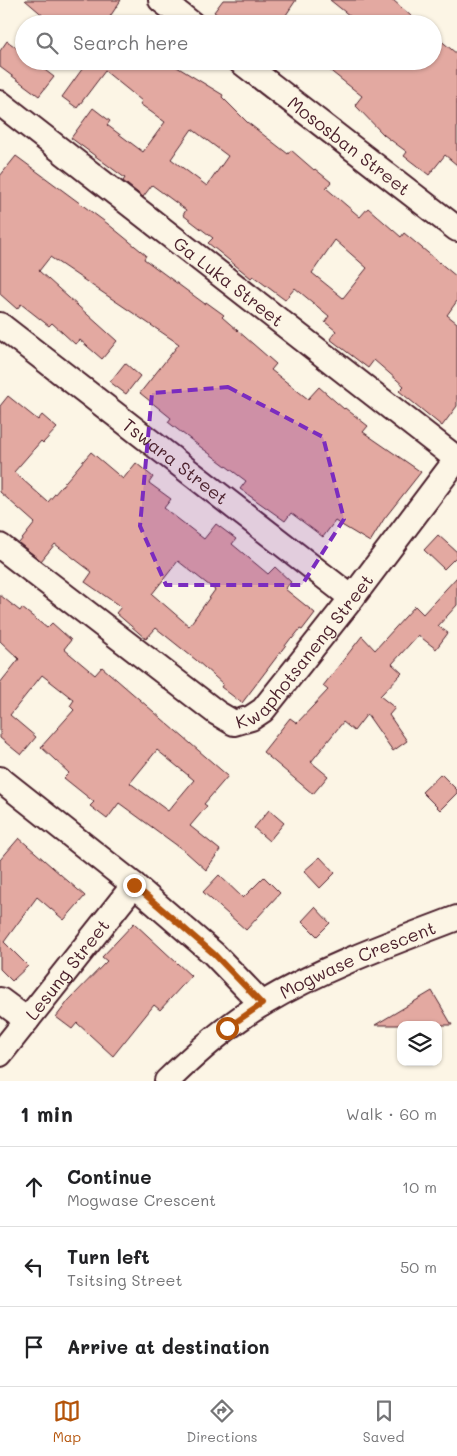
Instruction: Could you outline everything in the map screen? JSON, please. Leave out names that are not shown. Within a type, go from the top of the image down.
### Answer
[{"type":"street","points":[[162,0],[181,15]]},
{"type":"street","name":"Mososban Street","points":[[252,70],[457,229]]},
{"type":"street","name":"Ga Luka Street","points":[[0,103],[457,459]]},
{"type":"street","name":"Tswara Street","points":[[0,325],[352,598]]},
{"type":"street","name":"Kwaphotsaneng Street","points":[[0,546],[217,713],[234,723],[251,718],[263,710],[352,598],[457,459]]},
{"type":"street","points":[[0,779],[134,885],[214,954],[262,1004]]},
{"type":"street","name":"Lesung Street","points":[[0,1054],[134,885]]},
{"type":"street","name":"Mogwase Crescent","points":[[167,1081],[227,1028],[262,1004],[322,973],[457,918]]},
{"type":"street","points":[[0,1000],[26,1020]]},
{"type":"highlighted area","points":[[228,387],[323,437],[344,519],[302,585],[166,585],[140,526],[152,393]]},
{"type":"building","points":[[25,0],[121,0],[111,15],[42,15]]},
{"type":"building","points":[[223,0],[296,0],[286,15],[218,15],[214,12]]},
{"type":"building","points":[[330,0],[393,0],[410,15],[349,15]]},
{"type":"building","points":[[7,41],[15,47],[15,70],[45,70],[54,77],[39,96],[0,67],[0,51]]},
{"type":"building","points":[[442,42],[457,54],[457,165],[445,155],[429,175],[404,156],[407,152],[384,135],[355,105],[362,96],[329,70],[442,70]]},
{"type":"building","points":[[82,70],[182,70],[223,95],[222,97],[247,122],[288,154],[291,150],[331,182],[326,188],[360,217],[368,208],[401,237],[404,233],[457,277],[457,301],[447,315],[457,323],[457,406],[442,426],[399,391],[404,386],[374,360],[368,368],[330,339],[336,331],[325,322],[329,316],[295,288],[285,300],[253,276],[251,278],[208,243],[213,238],[183,215],[186,210],[152,185],[143,197],[123,181],[125,178],[71,138],[93,108],[110,121],[107,125],[143,152],[165,122],[140,104],[142,101],[105,71],[77,108],[62,97]],"holes":[[[192,129],[228,156],[207,186],[171,159]],[[335,240],[367,268],[343,298],[312,273]]]},
{"type":"building","points":[[16,156],[108,224],[146,255],[144,259],[205,304],[206,302],[224,315],[222,317],[276,364],[271,370],[308,399],[319,387],[344,409],[368,426],[363,432],[421,472],[384,519],[370,542],[335,521],[323,537],[291,513],[285,521],[240,489],[246,481],[168,422],[171,418],[140,393],[179,344],[50,257],[39,271],[117,341],[102,359],[80,340],[75,344],[52,323],[49,326],[21,304],[17,309],[0,294],[0,176]]},
{"type":"building","points":[[125,363],[140,376],[126,394],[110,382]]},
{"type":"building","points":[[8,396],[38,420],[42,415],[57,428],[43,443],[41,441],[14,472],[48,502],[91,452],[123,479],[136,463],[153,477],[149,483],[171,499],[164,508],[204,539],[216,524],[236,539],[232,544],[268,574],[275,567],[291,582],[285,589],[315,613],[302,630],[300,629],[291,638],[242,703],[221,687],[223,684],[196,660],[156,628],[146,639],[116,613],[121,607],[85,582],[92,572],[55,544],[41,561],[19,543],[35,523],[0,492],[0,406]],"holes":[[[178,561],[215,590],[189,626],[152,594]]]},
{"type":"building","points":[[438,535],[457,552],[457,556],[444,569],[424,550]]},
{"type":"building","points":[[457,577],[457,605],[438,626],[448,633],[436,649],[418,635],[392,664],[402,673],[380,696],[395,708],[389,715],[407,741],[393,751],[367,714],[354,731],[343,722],[311,762],[328,776],[313,794],[263,752],[290,718],[297,723],[328,690],[323,686],[362,636],[375,650],[415,606],[423,614]]},
{"type":"building","points":[[0,595],[20,611],[22,608],[47,628],[52,623],[71,640],[64,649],[95,675],[102,667],[228,776],[204,804],[207,806],[190,826],[220,850],[206,870],[186,852],[119,803],[107,819],[90,806],[94,802],[64,778],[69,773],[41,747],[74,710],[70,706],[74,700],[42,675],[10,715],[36,737],[21,755],[0,738],[0,683],[19,659],[0,641]],"holes":[[[157,750],[194,780],[168,811],[130,783]]]},
{"type":"building","points":[[441,774],[457,790],[457,793],[440,810],[422,792]]},
{"type":"building","points":[[269,810],[284,823],[269,841],[254,828]]},
{"type":"building","points":[[19,838],[85,896],[64,920],[37,897],[4,942],[28,966],[12,981],[0,969],[0,860]]},
{"type":"building","points":[[320,857],[335,873],[320,888],[304,871]]},
{"type":"building","points":[[219,875],[243,898],[264,877],[280,893],[246,930],[203,892]]},
{"type":"building","points":[[315,907],[330,923],[317,936],[302,921]]},
{"type":"building","points":[[134,923],[191,976],[160,1010],[154,1005],[113,1056],[77,1023],[72,1029],[56,1017],[69,1000],[107,961],[102,957]]},
{"type":"building","points":[[432,991],[452,1025],[442,1025],[442,1021],[397,1021],[397,1025],[375,1025]]},
{"type":"route","points":[[134,885],[214,954],[262,1004],[227,1028]]}]
